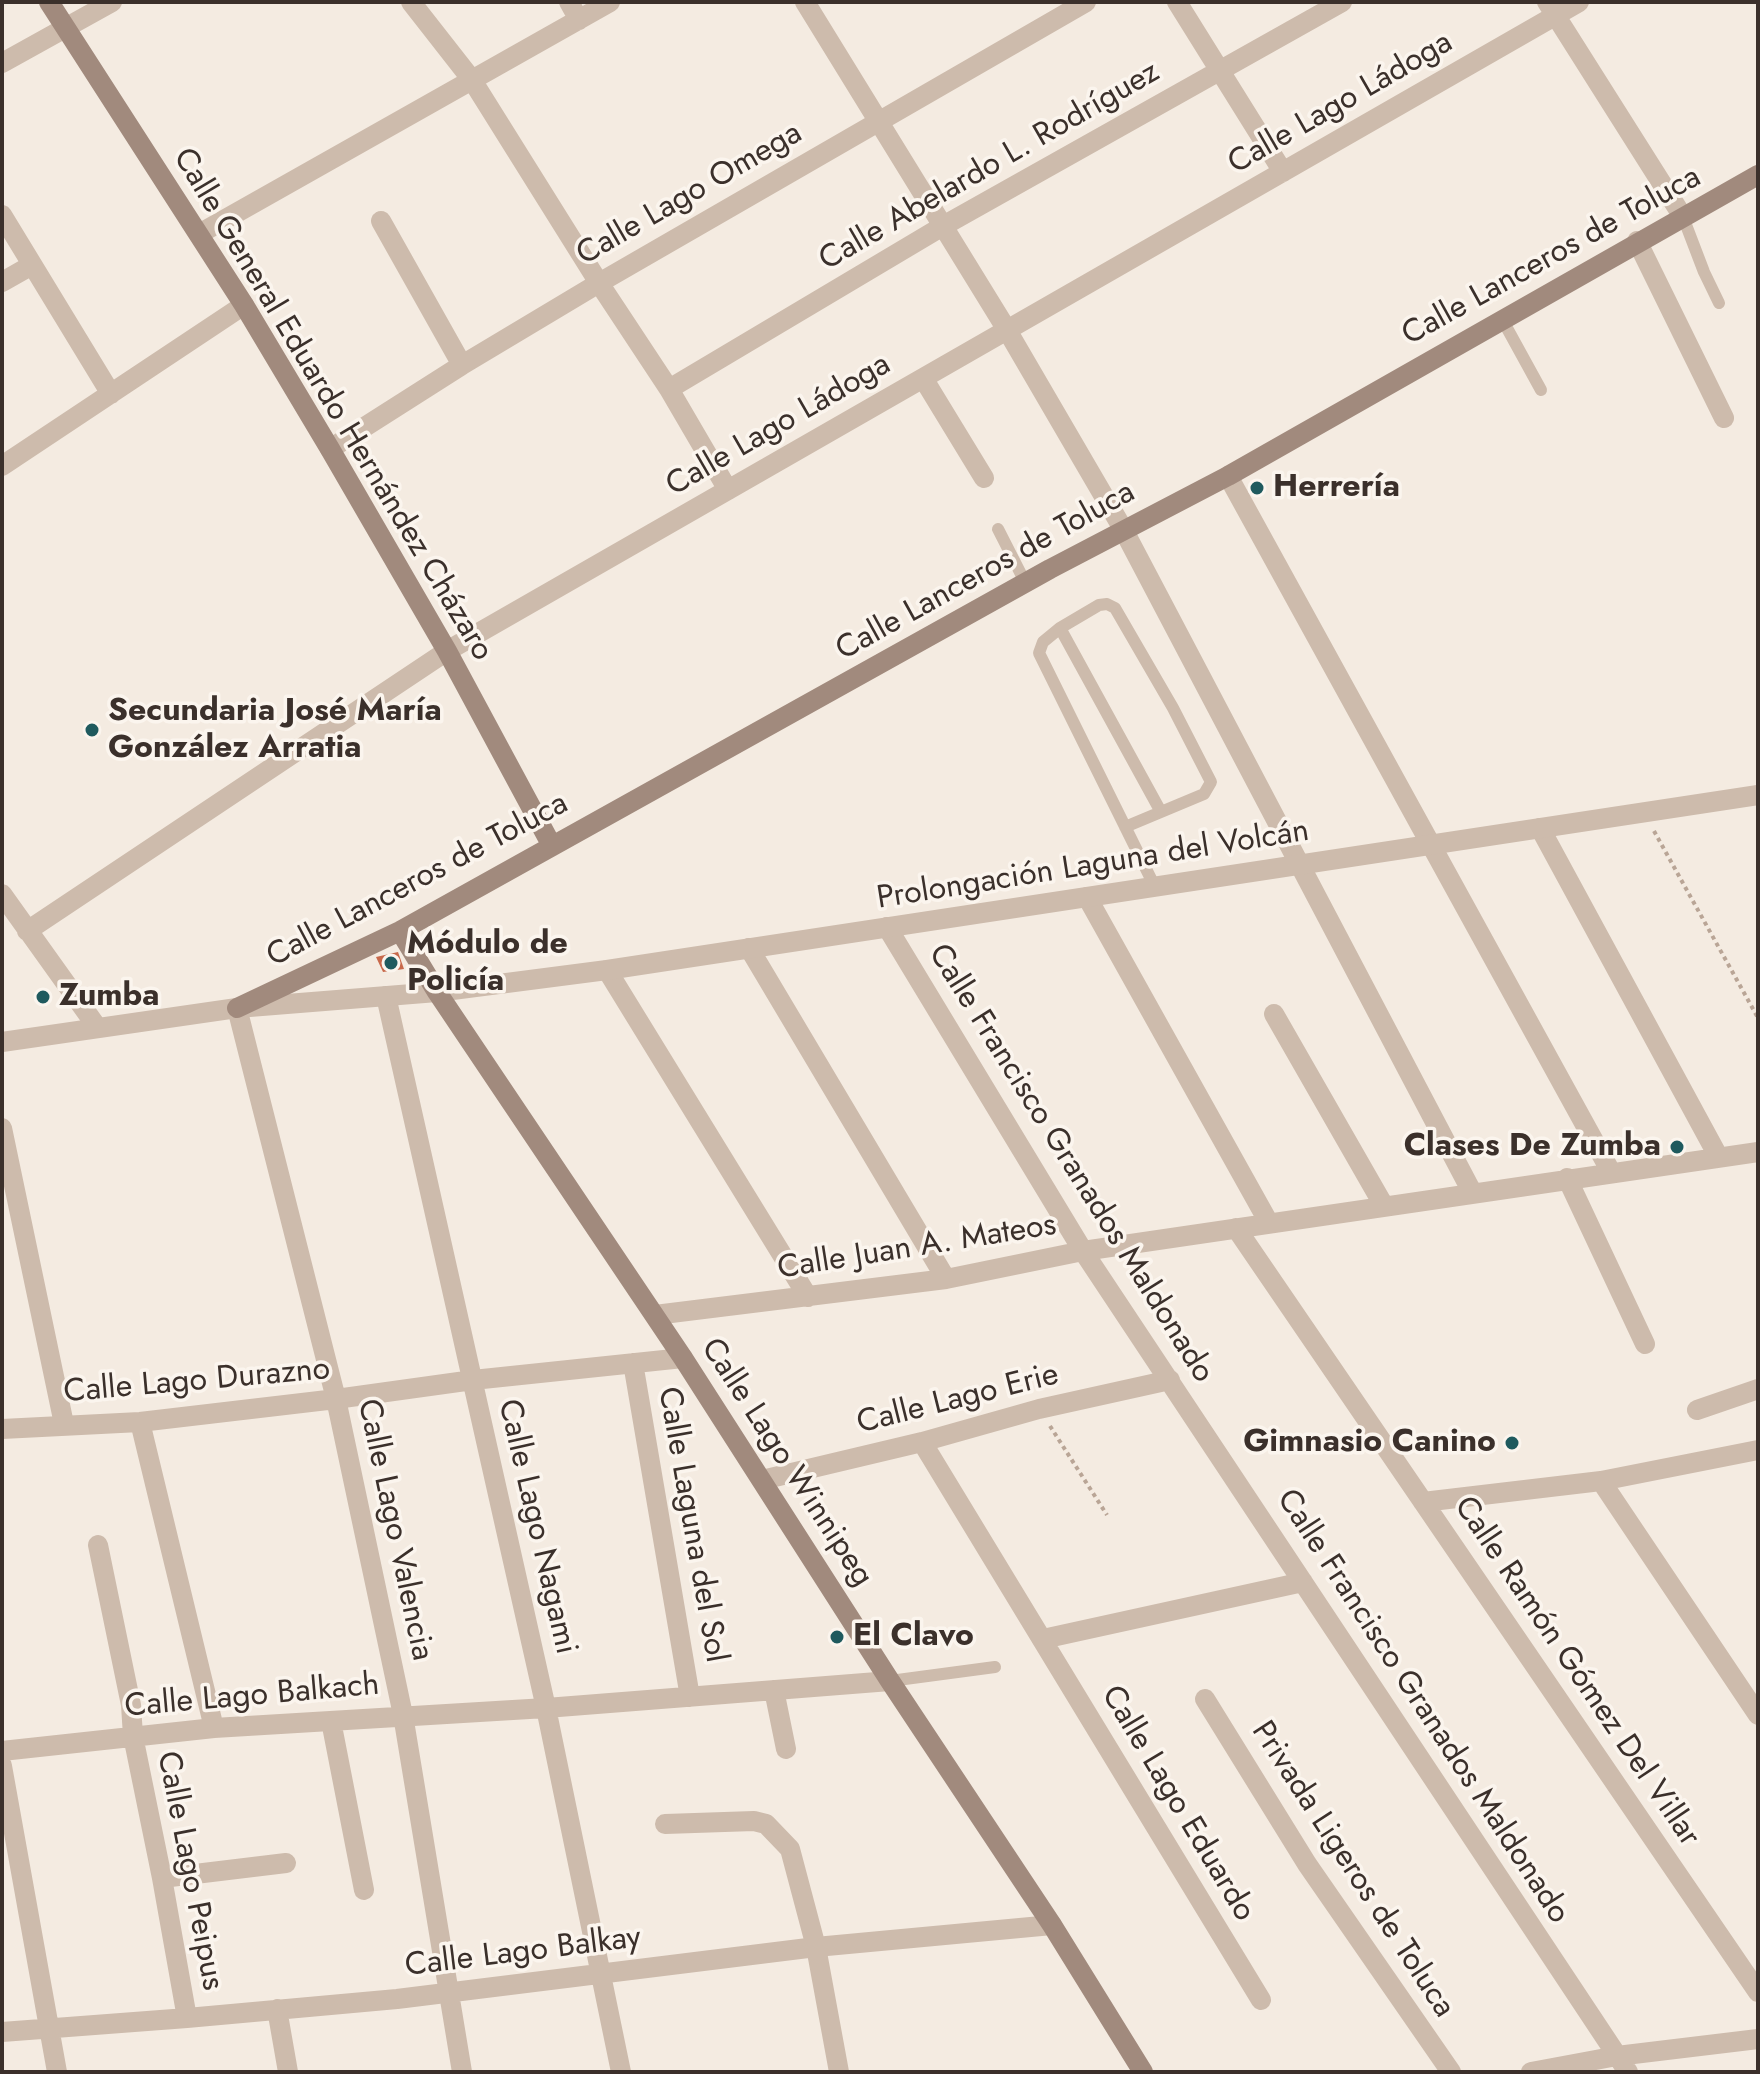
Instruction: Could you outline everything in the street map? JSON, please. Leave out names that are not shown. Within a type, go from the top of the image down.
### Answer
[{"type":"main road","name":"Calle General Eduardo Hernández Cházaro","points":[[49,2],[244,305],[330,449],[447,651],[552,846]]},
{"type":"main road","name":"Calle Lanceros de Toluca","points":[[237,1008],[400,931],[1123,529],[1228,476],[1758,175]]},
{"type":"main road","name":"Calle Lago Winnipeg","points":[[400,931],[437,992],[655,1315],[890,1681],[1052,1925],[1143,2072]]},
{"type":"street","points":[[2,63],[112,2]]},
{"type":"street","points":[[411,2],[472,80],[669,389],[728,490]]},
{"type":"street","points":[[199,234],[472,80],[574,11],[610,2]]},
{"type":"street","points":[[805,2],[1007,330],[1123,529],[1472,1192]]},
{"type":"street","name":"Calle Lago Omega","points":[[330,449],[599,283],[1086,2]]},
{"type":"street","points":[[1177,2],[1283,172]]},
{"type":"street","name":"Calle Abelardo L. Rodríguez","points":[[669,389],[943,226],[1342,2]]},
{"type":"street","name":"Calle Lago Ládoga","points":[[27,931],[447,651],[1283,172],[1551,9],[1579,2]]},
{"type":"street","points":[[1551,9],[1683,217]]},
{"type":"street","points":[[2,215],[111,394]]},
{"type":"street","points":[[381,221],[462,365]]},
{"type":"street","points":[[1637,241],[1724,418]]},
{"type":"street","points":[[2,282],[32,265]]},
{"type":"street","points":[[2,466],[244,305]]},
{"type":"street","points":[[923,378],[984,478]]},
{"type":"street","points":[[1228,476],[1611,1172]]},
{"type":"street","name":"Prolongación Laguna del Volcán","points":[[2,1042],[237,1008],[437,992],[607,970],[1758,795]]},
{"type":"street","points":[[1540,828],[1718,1156]]},
{"type":"street","points":[[2,894],[97,1027]]},
{"type":"street","points":[[1087,897],[1269,1223]]},
{"type":"street","name":"Calle Francisco Granados Maldonado","points":[[887,927],[1083,1251],[1622,2064]]},
{"type":"street","points":[[749,948],[946,1279]]},
{"type":"street","points":[[607,970],[808,1297]]},
{"type":"street","name":"Calle Lago Nagami","points":[[386,996],[546,1708],[621,2072]]},
{"type":"street","name":"Calle Lago Valencia","points":[[237,1008],[336,1399],[403,1715],[462,2072]]},
{"type":"street","points":[[1274,1014],[1384,1206]]},
{"type":"street","points":[[2,1128],[64,1424]]},
{"type":"street","name":"Calle Juan A. Mateos","points":[[655,1315],[946,1279],[1083,1251],[1758,1152]]},
{"type":"street","points":[[1567,1178],[1645,1344]]},
{"type":"street","name":"Calle Ramón Gómez Del Villar","points":[[1236,1228],[1758,1992]]},
{"type":"street","name":"Calle Lago Durazno","points":[[2,1429],[140,1422],[473,1380],[683,1358]]},
{"type":"street","name":"Calle Laguna del Sol","points":[[633,1363],[690,1697]]},
{"type":"street","name":"Calle Lago Erie","points":[[762,1480],[922,1442],[1039,1409],[1170,1380]]},
{"type":"street","points":[[1697,1410],[1758,1389]]},
{"type":"street","points":[[140,1422],[214,1728]]},
{"type":"street","name":"Calle Lago Eduardo","points":[[922,1442],[1261,2000]]},
{"type":"street","points":[[1423,1502],[1601,1481],[1758,1450]]},
{"type":"street","points":[[1601,1481],[1758,1715]]},
{"type":"street","name":"Calle Lago Peipus","points":[[98,1545],[131,1705],[133,1736],[187,2018]]},
{"type":"street","points":[[1043,1639],[1303,1582]]},
{"type":"street","name":"Calle Lago Balkach","points":[[2,1751],[214,1728],[546,1708],[890,1681]]},
{"type":"street","points":[[774,1690],[786,1749]]},
{"type":"street","name":"Privada Ligeros de Toluca","points":[[1205,1699],[1307,1864],[1451,2072]]},
{"type":"street","points":[[331,1721],[364,1890]]},
{"type":"street","points":[[2,1766],[57,2072]]},
{"type":"street","points":[[665,1824],[739,1820],[766,1824],[790,1849],[816,1947],[839,2072]]},
{"type":"street","points":[[162,1878],[286,1863]]},
{"type":"street","name":"Calle Lago Balkay","points":[[2,2032],[187,2018],[450,1992],[816,1947],[1052,1925]]},
{"type":"street","points":[[277,2009],[288,2072]]},
{"type":"street","points":[[1531,2072],[1622,2064],[1758,2039]]},
{"type":"lane","points":[[1683,217],[1719,303]]},
{"type":"lane","points":[[1502,319],[1541,390]]},
{"type":"lane","points":[[998,529],[1026,584]]},
{"type":"lane","points":[[1125,827],[1204,794],[1211,782],[1173,708],[1115,608],[1107,604],[1099,605],[1060,628],[1043,642],[1039,653],[1125,827],[1155,887]]},
{"type":"lane","points":[[1060,628],[1161,812]]},
{"type":"lane","points":[[890,1681],[995,1667]]},
{"type":"path","points":[[1644,813],[1758,1018]]},
{"type":"path","points":[[1039,1409],[1107,1515]]},
{"type":"building","name":"Módulo de Policía","points":[[398,952],[404,969],[383,972],[376,957]]},
{"type":"place","name":"Herrería","points":[[1257,488]]},
{"type":"place","name":"Secundaria José María González Arratia","points":[[92,730]]},
{"type":"place","name":"Módulo de Policía","points":[[391,963]]},
{"type":"place","name":"Zumba","points":[[43,997]]},
{"type":"place","name":"Clases De Zumba","points":[[1677,1147]]},
{"type":"place","name":"Gimnasio Canino","points":[[1512,1443]]},
{"type":"place","name":"El Clavo","points":[[837,1637]]}]
